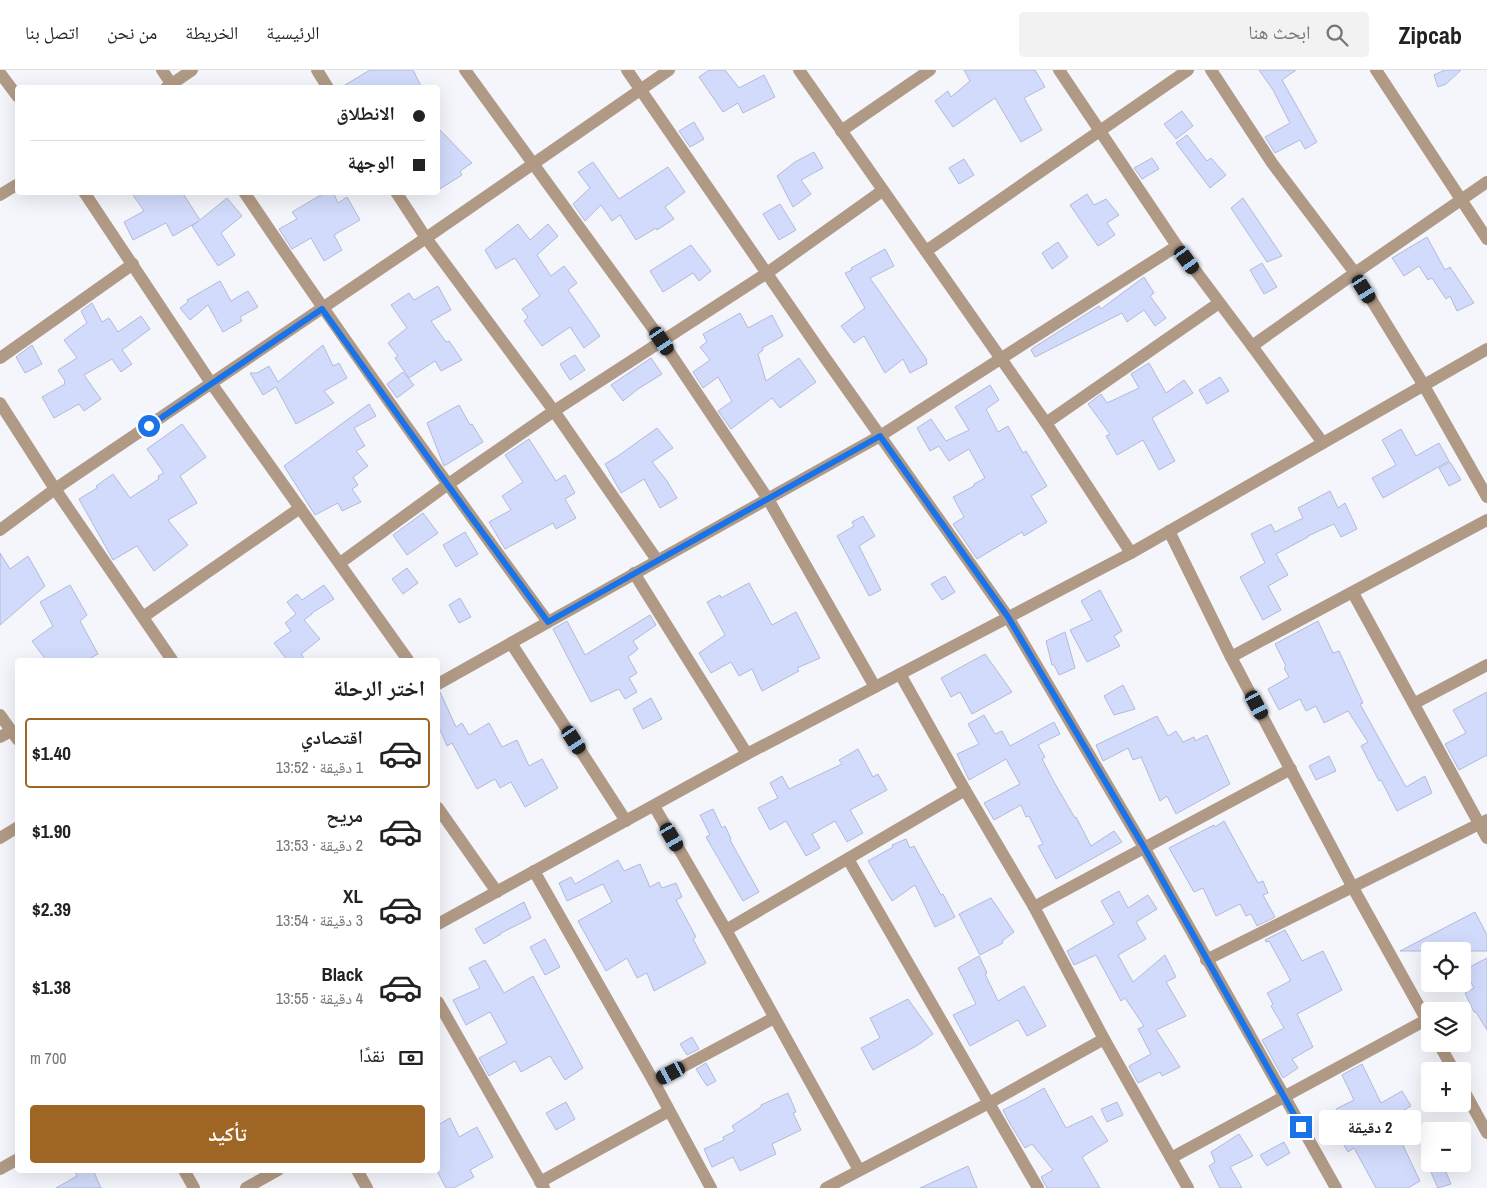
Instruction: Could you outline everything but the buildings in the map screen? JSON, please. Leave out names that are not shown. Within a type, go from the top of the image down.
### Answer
[{"type":"street","points":[[162,70],[170,85]]},
{"type":"street","points":[[171,85],[192,70]]},
{"type":"street","points":[[316,70],[326,85]]},
{"type":"street","points":[[465,70],[662,341],[768,499],[876,687]]},
{"type":"street","points":[[627,70],[880,436],[1008,617],[1145,849],[1336,1188]]},
{"type":"street","points":[[0,530],[55,489],[322,309],[669,70]]},
{"type":"street","points":[[798,70],[1046,424],[1131,553]]},
{"type":"street","points":[[841,131],[930,70]]},
{"type":"street","points":[[1059,70],[1177,246],[1322,443]]},
{"type":"street","points":[[926,252],[1188,70]]},
{"type":"street","points":[[1211,70],[1272,163],[1355,273],[1423,384],[1487,497]]},
{"type":"street","points":[[1376,70],[1487,238]]},
{"type":"street","points":[[0,73],[15,93]]},
{"type":"street","points":[[1252,346],[1461,198],[1487,182]]},
{"type":"street","points":[[0,195],[15,186]]},
{"type":"street","points":[[340,563],[447,484],[554,411],[767,273],[882,191]]},
{"type":"street","points":[[86,195],[211,383],[407,658]]},
{"type":"street","points":[[246,195],[322,309],[548,622]]},
{"type":"street","points":[[398,195],[426,238],[554,411],[657,560]]},
{"type":"street","points":[[440,683],[880,436],[1177,246]]},
{"type":"street","points":[[0,358],[133,264]]},
{"type":"street","points":[[1046,424],[1219,303]]},
{"type":"street","points":[[440,923],[747,754],[1131,553],[1487,349]]},
{"type":"street","points":[[0,403],[55,489],[171,658]]},
{"type":"street","points":[[143,617],[300,508]]},
{"type":"street","points":[[1231,657],[1487,520]]},
{"type":"street","points":[[1169,531],[1231,657],[1352,886],[1421,1010]]},
{"type":"street","points":[[634,573],[747,754]]},
{"type":"street","points":[[1353,593],[1414,704],[1483,822],[1487,838]]},
{"type":"street","points":[[510,643],[626,821]]},
{"type":"street","points":[[1414,704],[1487,665]]},
{"type":"street","points":[[900,674],[1034,907],[1104,1038],[1188,1188]]},
{"type":"street","points":[[0,716],[10,736]]},
{"type":"street","points":[[1034,907],[1291,769]]},
{"type":"street","points":[[726,930],[965,790]]},
{"type":"street","points":[[654,806],[726,930],[859,1170]]},
{"type":"street","points":[[440,811],[497,892]]},
{"type":"street","points":[[1206,960],[1483,822]]},
{"type":"street","points":[[0,838],[15,829]]},
{"type":"street","points":[[848,858],[1038,1188]]},
{"type":"street","points":[[534,871],[654,1082],[711,1188]]},
{"type":"street","points":[[440,1006],[542,1185],[669,1111]]},
{"type":"street","points":[[654,1082],[774,1018]]},
{"type":"street","points":[[1172,1158],[1284,1097],[1421,1027]]},
{"type":"street","points":[[826,1188],[989,1103],[1104,1038]]},
{"type":"street","points":[[1471,1104],[1487,1133]]},
{"type":"street","points":[[0,1169],[15,1161]]},
{"type":"street","points":[[186,1173],[194,1188]]},
{"type":"street","points":[[246,1188],[273,1173]]},
{"type":"street","points":[[359,1173],[367,1188]]},
{"type":"route","points":[[149,426],[322,309],[548,622],[880,436],[1008,617],[1145,849],[1301,1127]]}]
